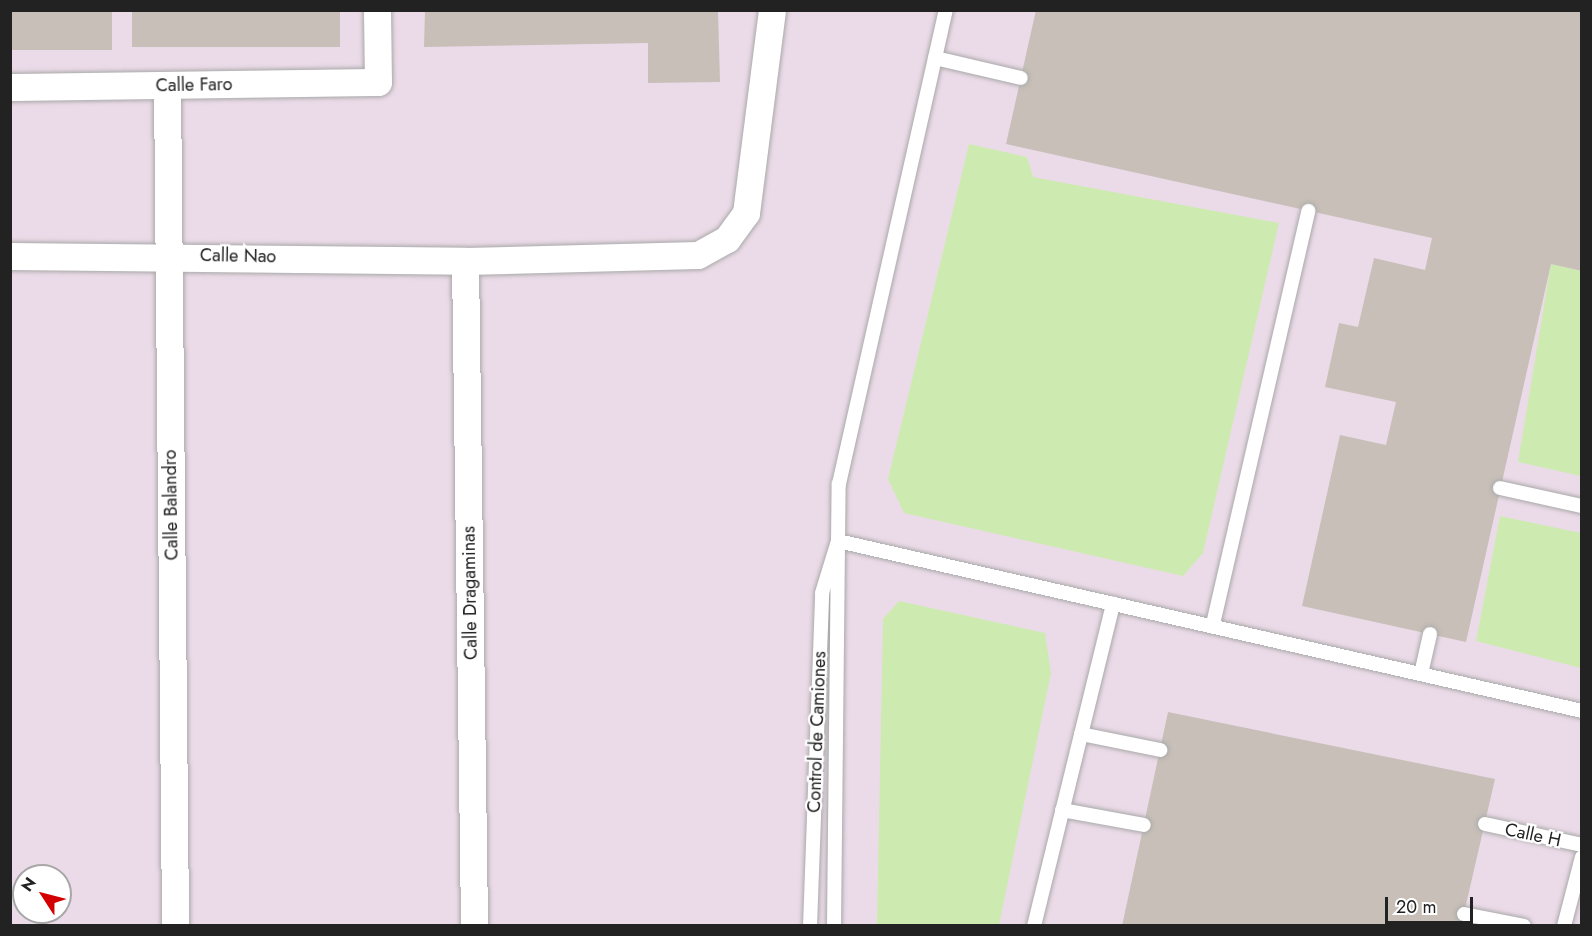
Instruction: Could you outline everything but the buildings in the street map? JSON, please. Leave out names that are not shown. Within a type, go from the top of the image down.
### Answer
[{"type":"street","name":"Calle Faro","points":[[10,87],[378,82],[377,10]]},
{"type":"street","name":"Calle Nao","points":[[10,256],[169,254],[465,261],[682,257],[727,239],[746,213],[772,10]]},
{"type":"street","name":"Calle Balandro","points":[[167,85],[175,926]]},
{"type":"street","name":"Calle Dragaminas","points":[[465,261],[474,926]]},
{"type":"lane","points":[[834,926],[838,484],[946,10]]},
{"type":"lane","points":[[935,58],[1021,78]]},
{"type":"lane","points":[[1213,624],[1308,211]]},
{"type":"lane","points":[[1500,488],[1581,506]]},
{"type":"lane","points":[[838,541],[1113,604],[1213,624],[1581,711]]},
{"type":"lane","name":"Control de Camiones","points":[[810,926],[822,593],[838,541]]},
{"type":"lane","points":[[1034,926],[1113,604]]},
{"type":"lane","points":[[1421,674],[1430,634]]},
{"type":"lane","points":[[1081,734],[1160,750]]},
{"type":"lane","points":[[1062,810],[1144,825]]},
{"type":"lane","name":"Calle H","points":[[1485,824],[1581,845]]},
{"type":"lane","name":"Calle H","points":[[1564,926],[1581,858]]},
{"type":"lane","points":[[1464,914],[1524,926]]},
{"type":"shaded area","points":[[10,11],[1581,11],[1581,925],[11,925]]},
{"type":"green space","points":[[969,144],[1027,157],[1033,177],[1279,223],[1203,553],[1183,576],[904,513],[888,479]]},
{"type":"green space","points":[[1551,264],[1581,271],[1581,476],[1518,462]]},
{"type":"green space","points":[[1500,516],[1581,533],[1581,668],[1476,641]]},
{"type":"green space","points":[[899,601],[1045,633],[1051,673],[999,925],[877,925],[883,619]]}]
